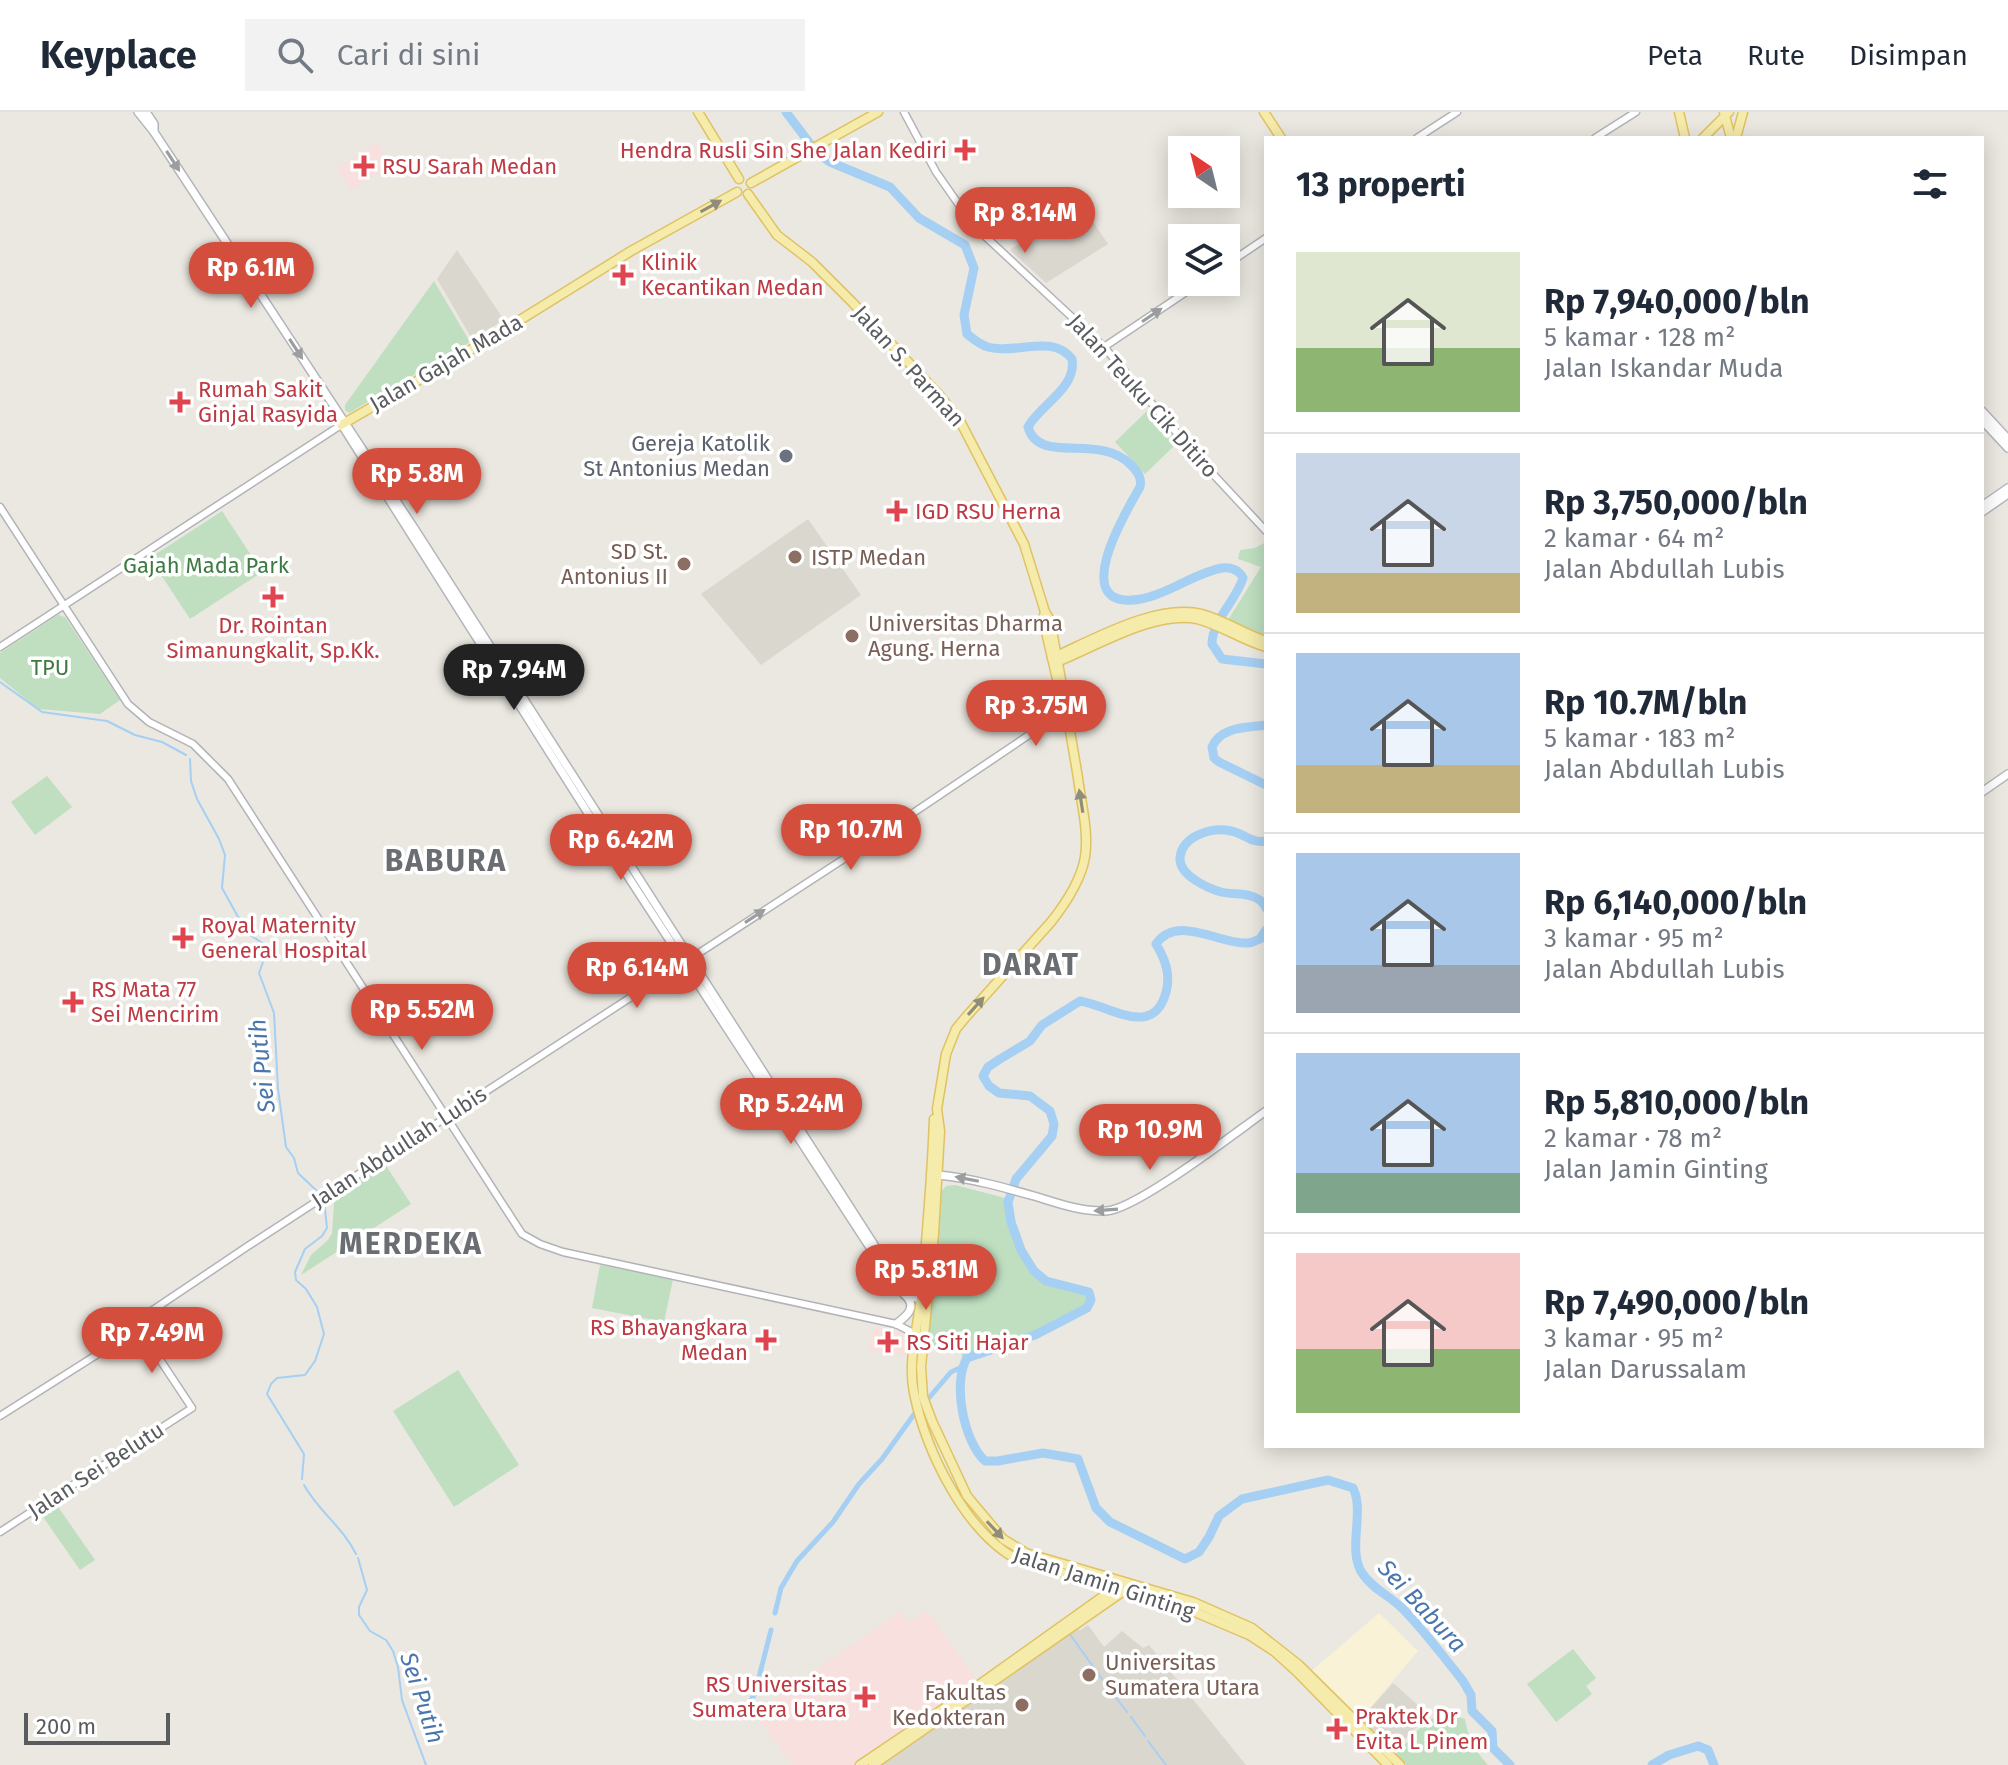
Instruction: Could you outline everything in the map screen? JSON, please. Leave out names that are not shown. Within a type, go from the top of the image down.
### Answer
[{"type":"main road","points":[[138,112],[337,412],[891,1280],[911,1301],[908,1314],[896,1324]]},
{"type":"main road","points":[[146,112],[154,124],[154,132]]},
{"type":"main road","points":[[698,112],[739,179],[737,192],[748,194],[751,183],[878,112]]},
{"type":"main road","points":[[1264,112],[1280,136]]},
{"type":"main road","points":[[1679,112],[1685,136]]},
{"type":"main road","points":[[1734,136],[1743,112]]},
{"type":"main road","points":[[1726,113],[1732,136]]},
{"type":"main road","points":[[1705,136],[1726,113]]},
{"type":"main road","points":[[739,179],[751,183]]},
{"type":"main road","name":"Jalan Gajah Mada","points":[[343,423],[491,338],[631,251],[737,192]]},
{"type":"main road","name":"Jalan S. Parman","points":[[748,194],[777,235],[825,275],[940,396],[968,434],[1024,544],[1049,617],[1085,829],[1083,864],[1065,904],[956,1029],[943,1066],[936,1112]]},
{"type":"main road","points":[[1984,413],[2008,439]]},
{"type":"main road","points":[[1984,422],[2008,448]]},
{"type":"main road","points":[[1984,505],[2008,488]]},
{"type":"main road","points":[[1984,511],[2008,494]]},
{"type":"main road","points":[[1057,662],[1113,631],[1169,613],[1190,612],[1264,643]]},
{"type":"main road","points":[[1057,662],[1118,635],[1163,621],[1187,618],[1208,620]]},
{"type":"main road","points":[[1984,791],[2008,774]]},
{"type":"main road","points":[[924,1299],[938,1175],[940,1131],[936,1112]]},
{"type":"main road","points":[[924,1299],[936,1112]]},
{"type":"main road","points":[[938,1175],[1091,1211],[1122,1208],[1264,1112]]},
{"type":"main road","points":[[830,1183],[896,1279],[924,1299]]},
{"type":"main road","points":[[905,1295],[924,1299]]},
{"type":"main road","name":"Jalan Jamin Ginting","points":[[924,1299],[917,1335],[914,1392],[959,1501],[977,1528],[996,1547],[1018,1560],[1093,1581],[1124,1586],[1139,1595],[1208,1616],[1249,1635],[1275,1652],[1388,1765]]},
{"type":"main road","name":"Jalan Jamin Ginting","points":[[924,1299],[921,1383],[941,1456],[967,1496],[1003,1539],[1026,1553],[1124,1586],[1210,1609],[1260,1633],[1299,1665],[1400,1765]]},
{"type":"main road","points":[[1093,1581],[1098,1600]]},
{"type":"main road","points":[[860,1765],[1098,1600],[1124,1586]]},
{"type":"main road","points":[[873,1765],[1108,1602],[1124,1586]]},
{"type":"main road","points":[[1108,1602],[1139,1595]]},
{"type":"street","name":"Jalan Teuku Cik Ditiro","points":[[904,112],[936,172],[973,225],[1104,347],[1198,458],[1264,529]]},
{"type":"street","points":[[1420,136],[1457,112]]},
{"type":"street","points":[[1598,136],[1636,112]]},
{"type":"street","points":[[1240,256],[1264,239]]},
{"type":"street","points":[[1104,347],[1180,296]]},
{"type":"street","name":"Jalan Gajah Mada","points":[[0,647],[343,423]]},
{"type":"street","points":[[0,507],[128,704],[149,722],[193,744],[228,779],[517,1228],[528,1238],[563,1252],[896,1324],[917,1335]]},
{"type":"street","name":"Jalan Abdullah Lubis","points":[[0,1416],[131,1333],[144,1316],[156,1308],[876,838],[1066,710]]},
{"type":"street","points":[[896,1324],[924,1299]]},
{"type":"street","name":"Jalan Sei Belutu","points":[[0,1532],[192,1408],[137,1325]]},
{"type":"shaded area","name":"RSU Sarah Medan","points":[[377,143],[391,165],[351,190],[337,168]]},
{"type":"shaded area","points":[[1076,197],[1108,244],[1046,283],[1010,250],[1071,210],[1067,202]]},
{"type":"shaded area","points":[[457,250],[504,320],[472,339],[437,279]]},
{"type":"shaded area","name":"ISTP Medan","points":[[808,519],[861,595],[761,665],[701,594]]},
{"type":"shaded area","name":"RS Siti Hajar","points":[[874,1327],[903,1333],[909,1355],[868,1351]]},
{"type":"shaded area","name":"RS Universitas Sumatera Utara","points":[[927,1610],[976,1680],[855,1765],[792,1765],[754,1713],[900,1611],[909,1623]]},
{"type":"shaded area","points":[[1379,1613],[1418,1651],[1360,1720],[1309,1673]]},
{"type":"shaded area","name":"Universitas Sumatera Utara","points":[[1088,1625],[1104,1647],[1122,1631],[1143,1648],[1149,1645],[1246,1765],[873,1765],[1071,1628],[1081,1630]]},
{"type":"shaded area","points":[[1393,1683],[1428,1714],[1394,1751],[1360,1720]]},
{"type":"green space","points":[[434,281],[470,342],[349,413],[345,405]]},
{"type":"green space","points":[[1148,410],[1178,442],[1145,474],[1115,442]]},
{"type":"green space","name":"Gajah Mada Park","points":[[222,511],[262,572],[190,619],[150,558]]},
{"type":"green space","points":[[1264,543],[1264,637],[1228,620],[1261,567],[1238,559],[1240,550]]},
{"type":"green space","name":"TPU","points":[[58,615],[65,617],[120,700],[100,714],[38,709],[0,678],[0,653]]},
{"type":"green space","points":[[47,776],[72,807],[35,835],[11,802]]},
{"type":"green space","points":[[383,1161],[411,1204],[301,1275],[311,1255],[332,1233],[334,1204],[330,1195]]},
{"type":"green space","points":[[955,1185],[1009,1199],[1014,1232],[1031,1267],[1046,1281],[1089,1292],[1087,1308],[1033,1336],[963,1361],[960,1347],[927,1345],[940,1193],[946,1186]]},
{"type":"green space","points":[[600,1265],[673,1279],[664,1322],[592,1308]]},
{"type":"green space","points":[[458,1370],[519,1465],[454,1507],[393,1411]]},
{"type":"green space","points":[[54,1501],[95,1560],[80,1570],[39,1511]]},
{"type":"green space","points":[[1573,1649],[1596,1678],[1586,1686],[1592,1694],[1556,1722],[1527,1684]]},
{"type":"green space","points":[[1442,1712],[1465,1719],[1473,1744],[1488,1765],[1407,1765],[1396,1754],[1423,1725]]},
{"type":"waterway","name":"Sei Babura","points":[[786,112],[817,153],[830,162],[890,187],[919,218],[965,245],[974,268],[964,315],[967,334],[988,347],[1055,347],[1072,359],[1069,379],[1028,427],[1034,438],[1044,445],[1118,455],[1139,475],[1140,487],[1123,517],[1107,558],[1104,576],[1107,591],[1119,599],[1141,599],[1212,571],[1225,568],[1234,570],[1243,578],[1216,627],[1212,644],[1222,659],[1264,664]]},
{"type":"waterway","name":"Sei Putih","points":[[0,682],[42,712],[107,721],[135,735],[162,742],[186,755]]},
{"type":"waterway","name":"Sei Babura","points":[[1264,725],[1228,732],[1212,747],[1214,758],[1219,762],[1264,784]]},
{"type":"waterway","name":"Sei Putih","points":[[190,759],[191,781],[197,799],[225,855],[222,888],[247,933],[270,948],[271,954],[263,962],[259,973],[274,1013],[278,1089],[286,1147],[294,1158],[298,1173],[320,1194]]},
{"type":"waterway","name":"Sei Babura","points":[[1264,841],[1256,841],[1236,832],[1216,830],[1192,838],[1182,850],[1180,858],[1184,870],[1202,884],[1221,892],[1254,897],[1264,905]]},
{"type":"waterway","name":"Sei Babura","points":[[1264,933],[1260,939],[1248,943],[1187,931],[1165,935],[1156,944],[1166,967],[1166,992],[1160,1006],[1151,1014],[1129,1016],[1080,1001],[1042,1025],[1030,1041],[988,1067],[983,1076],[989,1086],[999,1093],[1030,1096],[1050,1111],[1054,1124],[1052,1136],[1016,1179],[1008,1202],[1021,1250],[1034,1271],[1046,1281],[1089,1292],[1091,1300],[1087,1308],[1035,1335],[967,1358],[961,1382],[966,1427],[985,1461],[1043,1453],[1078,1459],[1096,1508],[1110,1522],[1185,1559],[1199,1552],[1219,1516],[1242,1499],[1328,1480],[1353,1488],[1357,1508],[1356,1553],[1362,1573],[1404,1610],[1463,1681],[1471,1695],[1472,1711],[1492,1731],[1493,1748],[1510,1765]]},
{"type":"waterway","name":"Sei Putih","points":[[302,1479],[304,1454],[267,1394],[277,1378],[305,1375],[315,1361],[324,1334],[317,1307],[296,1280],[295,1272],[305,1249],[327,1228],[324,1200]]},
{"type":"waterway","points":[[928,1399],[951,1372],[962,1367]]},
{"type":"waterway","points":[[775,1613],[781,1588],[797,1561],[833,1522],[915,1413]]},
{"type":"waterway","name":"Sei Putih","points":[[304,1485],[356,1554]]},
{"type":"waterway","name":"Sei Putih","points":[[358,1558],[367,1590],[359,1607],[359,1615],[370,1631],[386,1640],[393,1651],[402,1700],[426,1765]]},
{"type":"waterway","points":[[745,1711],[755,1693],[771,1630]]},
{"type":"waterway","points":[[1069,1633],[1102,1679]]},
{"type":"waterway","points":[[1106,1685],[1127,1712]]},
{"type":"waterway","points":[[1131,1717],[1145,1736]]},
{"type":"waterway","points":[[1148,1741],[1166,1765]]},
{"type":"waterway","name":"Sei Babura","points":[[1652,1765],[1669,1755],[1698,1746],[1708,1750],[1714,1765]]},
{"type":"place","name":"Hendra Rusli Sin She Jalan Kediri","points":[[965,150]]},
{"type":"place","name":"RSU Sarah Medan","points":[[364,166]]},
{"type":"place","name":"Klinik Kecantikan Medan","points":[[623,275]]},
{"type":"place","name":"Rumah Sakit Ginjal Rasyida","points":[[180,402]]},
{"type":"place","name":"Gereja Katolik St Antonius Medan","points":[[786,456]]},
{"type":"place","name":"IGD RSU Herna","points":[[897,511]]},
{"type":"place","name":"ISTP Medan","points":[[795,557]]},
{"type":"place","name":"SD St. Antonius II","points":[[684,564]]},
{"type":"place","name":"Dr. Rointan Simanungkalit, Sp.Kk.","points":[[273,597]]},
{"type":"place","name":"Universitas Dharma Agung. Herna","points":[[852,636]]},
{"type":"place","name":"Royal Maternity General Hospital","points":[[183,938]]},
{"type":"place","name":"RS Mata 77 Sei Mencirim","points":[[73,1002]]},
{"type":"place","name":"RS Bhayangkara Medan","points":[[766,1340]]},
{"type":"place","name":"RS Siti Hajar","points":[[888,1342]]},
{"type":"place","name":"Universitas Sumatera Utara","points":[[1089,1675]]},
{"type":"place","name":"RS Universitas Sumatera Utara","points":[[865,1697]]},
{"type":"place","name":"Fakultas Kedokteran","points":[[1022,1705]]},
{"type":"place","name":"Praktek Dr Evita L Pinem","points":[[1337,1729]]},
{"type":"district","name":"BABURA","points":[[446,861]]},
{"type":"district","name":"DARAT","points":[[1031,965]]},
{"type":"district","name":"MERDEKA","points":[[411,1244]]}]
